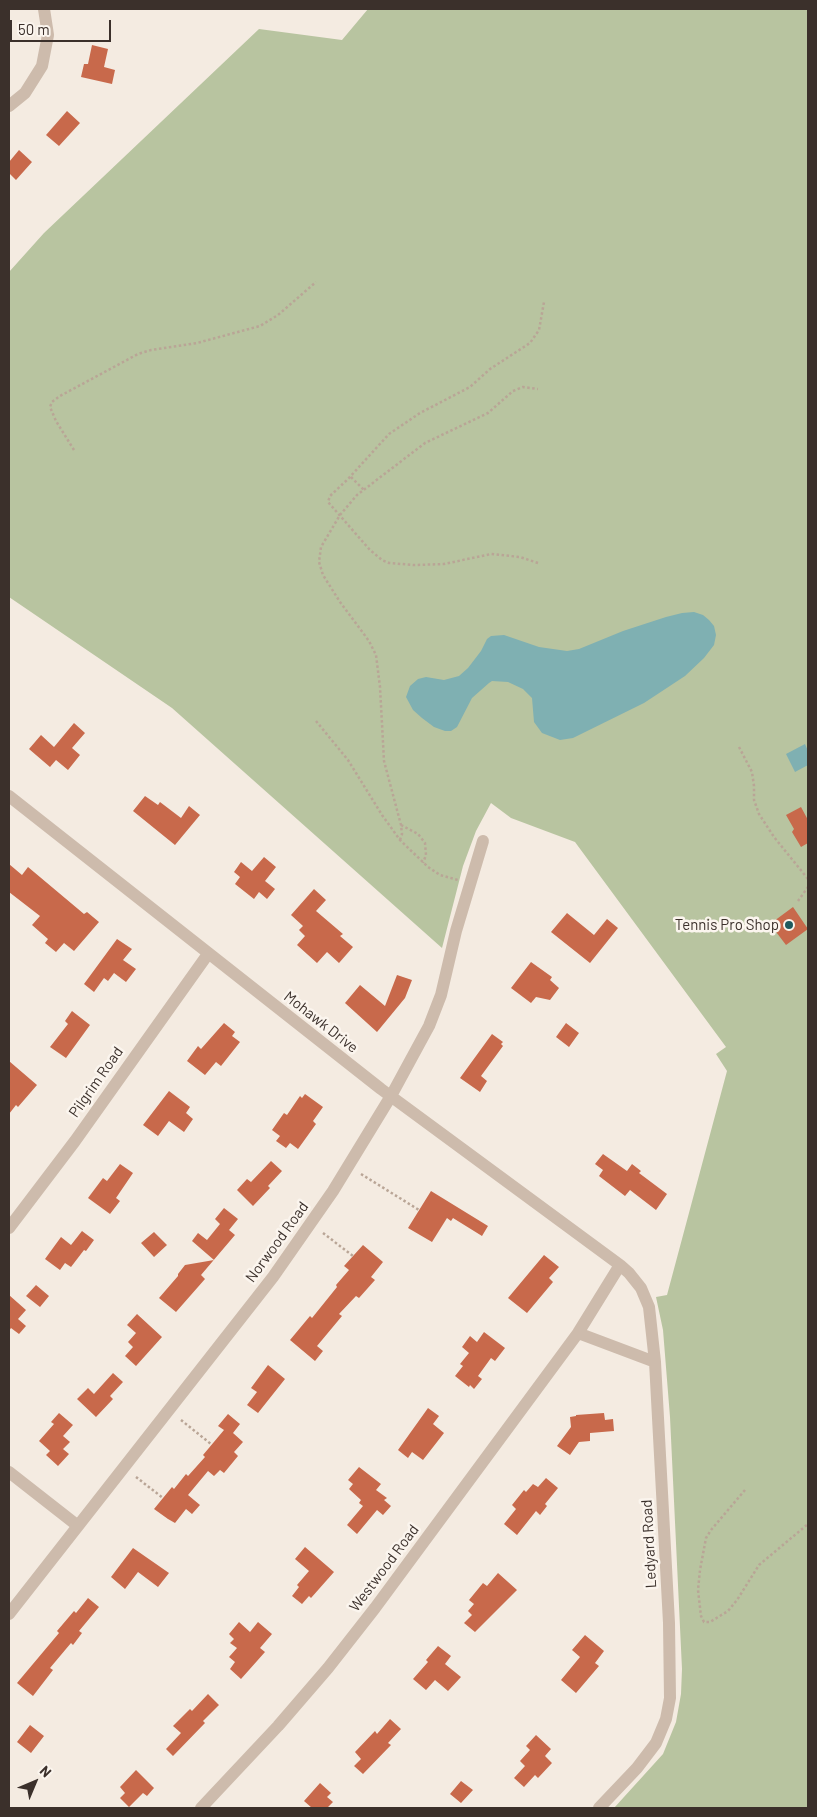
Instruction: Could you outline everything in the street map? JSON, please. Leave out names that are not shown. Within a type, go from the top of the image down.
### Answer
[{"type":"street","points":[[9,106],[25,93],[42,66],[48,34],[44,9]]},
{"type":"street","name":"Mohawk Drive","points":[[10,800],[390,1096],[620,1265]]},
{"type":"street","name":"Norwood Road","points":[[9,1614],[273,1277],[333,1191],[390,1096],[435,1013],[446,977],[456,931],[483,841]]},
{"type":"street","name":"Pilgrim Road","points":[[9,1228],[75,1141],[208,954]]},
{"type":"street","name":"Westwood Road","points":[[201,1808],[278,1726],[328,1668],[375,1608],[578,1333],[620,1265]]},
{"type":"street","name":"Ledyard Road","points":[[600,1808],[637,1768],[656,1743],[666,1719],[670,1698],[670,1623],[655,1362],[649,1307],[640,1288],[629,1273],[620,1265]]},
{"type":"street","points":[[578,1333],[655,1362]]},
{"type":"street","points":[[9,1472],[78,1526]]},
{"type":"path","points":[[74,450],[56,421],[50,407],[52,402],[60,396],[138,354],[150,350],[197,343],[260,326],[278,315],[316,282]]},
{"type":"path","points":[[538,563],[520,557],[501,554],[485,555],[444,564],[414,565],[389,563],[370,550],[328,503],[328,499],[351,477],[382,441],[399,427],[420,413],[464,391],[490,369],[530,343],[539,330],[544,302]]},
{"type":"path","points":[[400,840],[402,834],[401,825],[384,761],[380,687],[376,655],[369,641],[340,602],[326,579],[319,559],[321,547],[340,515],[364,490],[429,440],[488,413],[513,391],[523,387],[538,388]]},
{"type":"path","points":[[351,477],[364,490]]},
{"type":"path","points":[[316,721],[348,760],[400,840],[422,863],[446,877],[456,880],[471,880]]},
{"type":"path","points":[[739,747],[752,772],[754,800],[759,814],[774,837],[808,879]]},
{"type":"path","points":[[401,825],[418,834],[425,843],[426,855],[422,863]]},
{"type":"path","points":[[798,901],[808,887]]},
{"type":"path","points":[[361,1174],[419,1210]]},
{"type":"path","points":[[322,1233],[353,1256]]},
{"type":"path","points":[[180,1420],[212,1444]]},
{"type":"path","points":[[136,1477],[163,1498]]},
{"type":"path","points":[[745,1490],[706,1538],[698,1590],[701,1616],[704,1622],[710,1622],[728,1611],[759,1565],[808,1524]]},
{"type":"green space","points":[[368,9],[808,9],[808,1808],[614,1808],[663,1754],[676,1722],[681,1694],[682,1669],[670,1417],[663,1330],[656,1297],[667,1295],[727,1071],[716,1054],[726,1047],[575,842],[511,818],[491,803],[476,831],[463,866],[442,948],[172,708],[9,597],[9,272],[44,233],[259,29],[342,40]]},
{"type":"water","points":[[694,612],[703,615],[709,620],[714,626],[716,635],[714,645],[704,658],[685,676],[644,703],[573,738],[560,740],[542,733],[534,722],[532,698],[523,689],[508,682],[492,681],[489,683],[472,698],[457,727],[451,731],[434,727],[422,718],[413,710],[406,697],[410,686],[418,679],[426,677],[444,680],[459,676],[468,668],[491,636],[504,635],[539,647],[567,651],[579,649],[623,631],[666,617]]},
{"type":"water","points":[[805,744],[808,751],[808,765],[795,772],[786,754]]},
{"type":"building","points":[[92,45],[108,49],[104,67],[115,70],[112,84],[81,77],[84,64],[88,64]]},
{"type":"building","points":[[67,111],[80,123],[59,146],[46,135]]},
{"type":"building","points":[[19,150],[32,162],[16,180],[9,173],[9,162]]},
{"type":"building","points":[[74,723],[85,733],[72,748],[80,755],[68,770],[56,760],[50,767],[29,749],[41,735],[54,747]]},
{"type":"building","points":[[145,796],[158,805],[160,802],[181,818],[189,806],[200,815],[175,845],[133,811]]},
{"type":"building","points":[[801,807],[808,820],[808,843],[801,847],[792,832],[794,829],[786,815]]},
{"type":"building","points":[[264,857],[276,867],[265,881],[275,889],[267,899],[259,892],[254,899],[235,884],[240,877],[234,872],[241,862],[252,871]]},
{"type":"building","points":[[9,864],[22,875],[28,867],[84,914],[87,912],[99,922],[74,951],[64,943],[56,952],[45,943],[48,939],[32,925],[40,916],[9,892]]},
{"type":"building","points":[[314,889],[326,900],[316,911],[343,934],[340,936],[353,947],[339,963],[327,952],[317,963],[297,945],[305,936],[299,930],[303,926],[291,915]]},
{"type":"building","name":"Tennis Pro Shop","points":[[793,907],[808,929],[786,945],[770,924]]},
{"type":"building","points":[[567,913],[594,935],[607,919],[618,928],[590,963],[551,932]]},
{"type":"building","points":[[117,939],[132,949],[123,960],[136,969],[126,982],[114,973],[108,981],[104,978],[94,992],[84,984]]},
{"type":"building","points":[[531,962],[552,977],[550,980],[559,988],[550,1000],[536,997],[531,1003],[511,988]]},
{"type":"building","points":[[397,975],[412,980],[405,998],[377,1032],[345,1003],[360,985],[385,1006]]},
{"type":"building","points":[[72,1011],[90,1025],[66,1058],[50,1047],[68,1024],[65,1021]]},
{"type":"building","points":[[224,1023],[235,1032],[232,1036],[240,1042],[221,1066],[216,1062],[205,1075],[187,1061],[198,1046],[201,1049]]},
{"type":"building","points":[[566,1023],[579,1033],[569,1047],[556,1037]]},
{"type":"building","points":[[492,1034],[503,1042],[501,1044],[503,1046],[481,1076],[487,1081],[480,1092],[460,1078]]},
{"type":"building","points":[[9,1061],[37,1085],[18,1107],[16,1105],[9,1114]]},
{"type":"building","points":[[169,1091],[190,1107],[186,1113],[193,1119],[184,1132],[169,1121],[158,1136],[143,1125]]},
{"type":"building","points":[[305,1094],[323,1107],[313,1121],[316,1124],[298,1149],[290,1143],[286,1148],[276,1141],[280,1136],[272,1130],[284,1113],[287,1115],[300,1096],[302,1098]]},
{"type":"building","points":[[603,1154],[627,1171],[632,1164],[641,1171],[639,1173],[667,1194],[656,1210],[630,1190],[625,1196],[599,1176],[603,1170],[595,1164]]},
{"type":"building","points":[[271,1161],[282,1171],[268,1186],[270,1188],[253,1206],[237,1190],[247,1179],[251,1182]]},
{"type":"building","points":[[120,1164],[133,1173],[116,1198],[120,1201],[110,1214],[88,1198],[103,1178],[107,1181]]},
{"type":"building","points":[[431,1191],[488,1226],[482,1236],[453,1218],[451,1221],[447,1218],[432,1242],[408,1228]]},
{"type":"building","points":[[224,1208],[238,1219],[229,1230],[235,1235],[214,1260],[192,1241],[198,1233],[207,1240],[220,1224],[215,1219]]},
{"type":"building","points":[[82,1231],[94,1240],[71,1267],[65,1263],[60,1270],[45,1259],[61,1237],[71,1245]]},
{"type":"building","points":[[154,1232],[167,1245],[154,1257],[141,1243]]},
{"type":"building","points":[[363,1245],[383,1262],[371,1277],[375,1280],[359,1298],[356,1296],[339,1314],[342,1316],[317,1346],[323,1351],[315,1361],[290,1340],[310,1316],[312,1318],[337,1287],[336,1285],[349,1270],[344,1266]]},
{"type":"building","points":[[544,1255],[559,1267],[549,1278],[553,1282],[527,1313],[508,1298]]},
{"type":"building","points":[[214,1260],[201,1275],[205,1279],[176,1312],[159,1298],[185,1265]]},
{"type":"building","points":[[36,1285],[49,1296],[40,1307],[26,1296]]},
{"type":"building","points":[[9,1295],[26,1310],[18,1319],[26,1326],[19,1334],[11,1328],[9,1331]]},
{"type":"building","points":[[137,1314],[162,1337],[136,1366],[125,1356],[133,1347],[128,1342],[136,1333],[127,1325]]},
{"type":"building","points":[[484,1332],[505,1348],[495,1361],[491,1358],[478,1376],[482,1379],[474,1389],[455,1376],[463,1366],[460,1364],[469,1353],[462,1347],[470,1336],[477,1342]]},
{"type":"building","points":[[268,1365],[285,1379],[258,1413],[247,1405],[257,1392],[251,1388]]},
{"type":"building","points":[[113,1373],[123,1382],[110,1396],[113,1399],[96,1417],[77,1399],[88,1388],[94,1394]]},
{"type":"building","points":[[428,1408],[439,1416],[433,1424],[444,1433],[423,1460],[412,1452],[408,1458],[398,1450]]},
{"type":"building","points":[[59,1413],[73,1425],[63,1436],[70,1442],[63,1449],[69,1454],[58,1466],[46,1455],[50,1451],[39,1441],[54,1424],[51,1422]]},
{"type":"building","points":[[604,1413],[605,1420],[613,1419],[614,1431],[590,1433],[590,1441],[579,1442],[570,1455],[557,1446],[571,1427],[570,1417]]},
{"type":"building","points":[[228,1414],[240,1424],[233,1433],[243,1442],[234,1452],[238,1456],[224,1473],[220,1470],[214,1476],[208,1471],[188,1495],[200,1505],[192,1514],[186,1509],[175,1523],[154,1509],[172,1487],[174,1489],[186,1474],[188,1476],[205,1457],[203,1455],[224,1430],[218,1426]]},
{"type":"building","points":[[359,1467],[381,1484],[376,1490],[387,1498],[384,1500],[391,1506],[383,1515],[377,1510],[357,1534],[347,1525],[363,1506],[359,1503],[361,1500],[349,1489],[353,1484],[348,1480]]},
{"type":"building","points":[[546,1478],[558,1488],[545,1504],[547,1506],[540,1515],[536,1511],[517,1535],[504,1524],[516,1509],[512,1505],[524,1490],[526,1492],[533,1484],[538,1487]]},
{"type":"building","points":[[305,1547],[334,1572],[311,1598],[309,1596],[302,1604],[292,1596],[299,1587],[297,1585],[309,1571],[295,1559]]},
{"type":"building","points":[[133,1548],[169,1573],[158,1587],[138,1572],[125,1589],[111,1577]]},
{"type":"building","points":[[498,1573],[517,1590],[475,1632],[464,1623],[472,1615],[468,1611],[474,1604],[469,1600],[483,1583],[487,1586]]},
{"type":"building","points":[[88,1598],[99,1607],[79,1631],[82,1633],[73,1645],[71,1643],[50,1668],[53,1670],[33,1696],[17,1683],[59,1633],[57,1631],[74,1611],[76,1613]]},
{"type":"building","points":[[239,1622],[250,1632],[258,1622],[272,1634],[260,1648],[265,1652],[241,1679],[230,1669],[235,1662],[229,1657],[237,1648],[230,1643],[234,1639],[229,1634]]},
{"type":"building","points":[[585,1635],[604,1651],[595,1663],[599,1666],[576,1693],[561,1680],[580,1657],[572,1650]]},
{"type":"building","points":[[438,1646],[451,1656],[445,1664],[461,1677],[448,1691],[435,1680],[426,1690],[413,1679],[428,1662],[426,1660]]},
{"type":"building","points":[[208,1694],[219,1705],[203,1721],[205,1723],[173,1756],[166,1749],[181,1733],[173,1726],[190,1709],[192,1711]]},
{"type":"building","points":[[390,1719],[401,1729],[388,1743],[391,1745],[363,1774],[354,1766],[361,1759],[355,1752],[375,1731],[377,1734]]},
{"type":"building","points":[[30,1725],[44,1736],[31,1753],[17,1742]]},
{"type":"building","points":[[536,1735],[551,1749],[545,1756],[552,1763],[538,1778],[535,1775],[524,1787],[514,1778],[525,1766],[520,1761],[530,1750],[526,1746]]},
{"type":"building","points":[[136,1770],[154,1788],[147,1796],[143,1793],[129,1807],[120,1798],[125,1793],[120,1787]]},
{"type":"building","points":[[461,1781],[473,1790],[461,1803],[450,1794]]},
{"type":"building","points":[[320,1783],[331,1793],[327,1797],[333,1802],[327,1808],[312,1808],[304,1801]]},
{"type":"place","name":"Tennis Pro Shop","points":[[789,925]]}]
